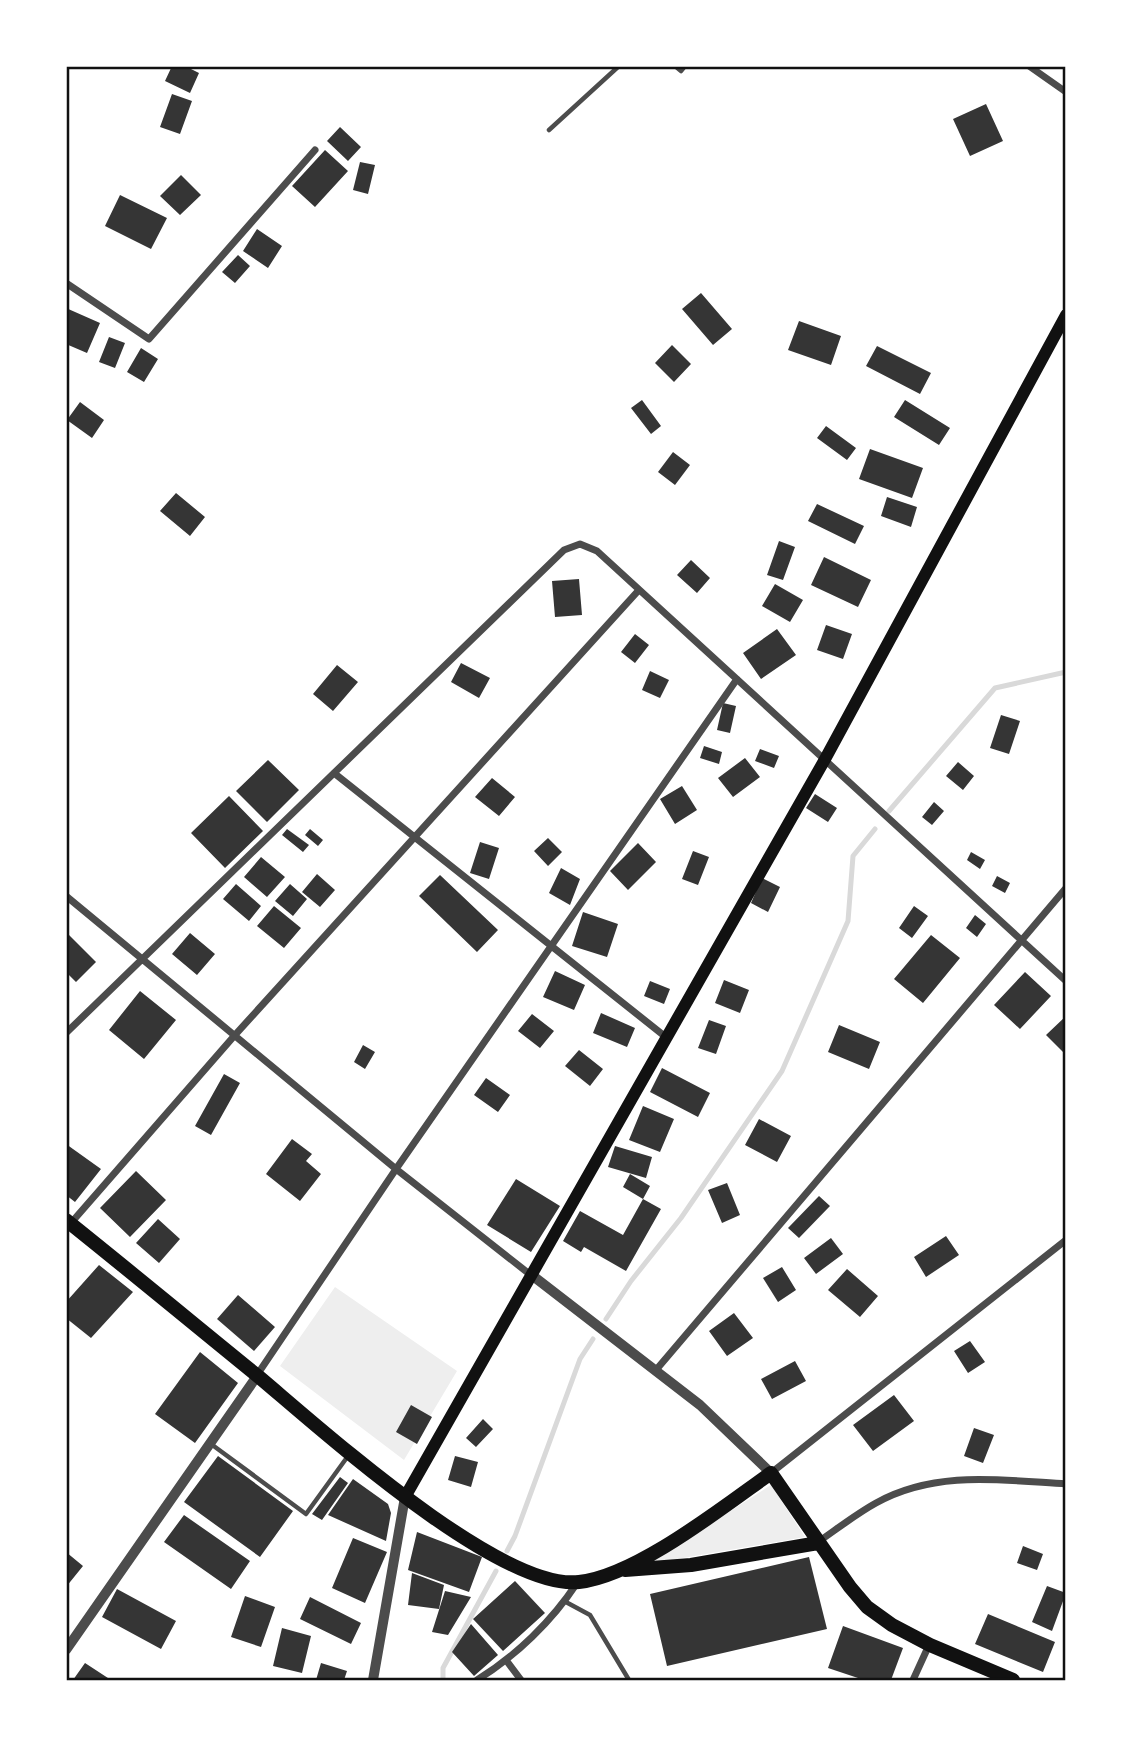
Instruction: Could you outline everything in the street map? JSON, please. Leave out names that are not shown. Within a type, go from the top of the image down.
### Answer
[{"type":"main road","points":[[405,1497],[824,761],[1066,314]]},
{"type":"main road","points":[[69,1221],[405,1497],[474,1544],[507,1562],[551,1579],[577,1583],[623,1570],[691,1565],[818,1543]]},
{"type":"main road","points":[[623,1570],[771,1473],[818,1543],[867,1607],[892,1625],[1013,1681]]},
{"type":"street","points":[[1029,66],[1066,92]]},
{"type":"street","points":[[66,283],[149,339],[315,150]]},
{"type":"street","points":[[66,1034],[564,550],[580,544],[597,551],[1066,981]]},
{"type":"street","points":[[69,1221],[638,590]]},
{"type":"street","points":[[66,1650],[737,679]]},
{"type":"street","points":[[334,773],[667,1039]]},
{"type":"street","points":[[656,1370],[1066,888]]},
{"type":"street","points":[[66,896],[396,1169],[700,1405],[771,1473],[1066,1240]]},
{"type":"street","points":[[818,1543],[876,1503],[909,1488],[942,1480],[1066,1484]]},
{"type":"street","points":[[373,1681],[405,1497]]},
{"type":"street","points":[[477,1681],[506,1660],[564,1601],[577,1583]]},
{"type":"street","points":[[914,1681],[930,1644]]},
{"type":"street","points":[[506,1660],[521,1681]]},
{"type":"lane","points":[[549,130],[619,66]]},
{"type":"lane","points":[[676,66],[681,71],[685,66]]},
{"type":"lane","points":[[210,1443],[306,1514],[350,1452]]},
{"type":"lane","points":[[564,1601],[590,1615],[629,1681]]},
{"type":"shaded area","points":[[335,1287],[457,1371],[404,1460],[280,1366]]},
{"type":"shaded area","points":[[771,1485],[805,1537],[648,1564]]},
{"type":"building","points":[[172,66],[185,66],[199,73],[190,93],[165,81]]},
{"type":"building","points":[[172,94],[192,101],[180,134],[160,127]]},
{"type":"building","points":[[986,104],[1003,141],[970,156],[953,119]]},
{"type":"building","points":[[340,127],[361,147],[348,161],[327,141]]},
{"type":"building","points":[[325,150],[348,171],[315,207],[292,186]]},
{"type":"building","points":[[360,162],[375,165],[368,194],[353,190]]},
{"type":"building","points":[[181,175],[201,195],[180,215],[160,196]]},
{"type":"building","points":[[120,195],[167,218],[151,249],[105,226]]},
{"type":"building","points":[[257,229],[282,246],[268,268],[243,251]]},
{"type":"building","points":[[238,255],[250,266],[235,283],[222,272]]},
{"type":"building","points":[[701,293],[732,329],[713,345],[682,309]]},
{"type":"building","points":[[66,308],[100,323],[87,353],[66,344]]},
{"type":"building","points":[[799,321],[841,336],[831,365],[788,350]]},
{"type":"building","points":[[109,337],[125,343],[115,368],[99,362]]},
{"type":"building","points":[[672,345],[691,364],[674,382],[655,363]]},
{"type":"building","points":[[877,346],[931,373],[920,394],[866,366]]},
{"type":"building","points":[[141,348],[158,359],[144,382],[127,372]]},
{"type":"building","points":[[642,400],[661,426],[651,434],[631,408]]},
{"type":"building","points":[[905,400],[950,428],[939,445],[894,417]]},
{"type":"building","points":[[80,402],[104,420],[92,438],[67,420]]},
{"type":"building","points":[[826,426],[856,448],[847,460],[817,438]]},
{"type":"building","points":[[870,449],[923,468],[912,498],[859,479]]},
{"type":"building","points":[[673,452],[690,465],[675,485],[658,472]]},
{"type":"building","points":[[176,493],[205,517],[190,536],[160,511]]},
{"type":"building","points":[[887,497],[917,507],[911,527],[881,516]]},
{"type":"building","points":[[817,504],[864,526],[855,544],[808,521]]},
{"type":"building","points":[[779,541],[795,547],[783,580],[767,575]]},
{"type":"building","points":[[824,557],[871,580],[858,607],[811,585]]},
{"type":"building","points":[[691,560],[710,578],[697,593],[677,575]]},
{"type":"building","points":[[579,579],[582,615],[555,617],[552,581]]},
{"type":"building","points":[[775,584],[803,600],[790,622],[762,606]]},
{"type":"building","points":[[826,625],[852,634],[843,659],[817,650]]},
{"type":"building","points":[[777,629],[796,655],[761,679],[743,653]]},
{"type":"building","points":[[635,634],[649,645],[635,663],[621,652]]},
{"type":"building","points":[[461,663],[490,678],[479,698],[451,682]]},
{"type":"building","points":[[337,665],[358,682],[333,711],[313,694]]},
{"type":"building","points":[[650,671],[669,680],[660,698],[642,690]]},
{"type":"building","points":[[723,703],[736,706],[730,733],[717,730]]},
{"type":"building","points":[[1001,715],[1020,721],[1009,754],[990,748]]},
{"type":"building","points":[[704,746],[722,752],[719,764],[700,758]]},
{"type":"building","points":[[760,749],[779,756],[774,768],[755,761]]},
{"type":"building","points":[[745,758],[760,777],[733,797],[718,778]]},
{"type":"building","points":[[268,760],[299,790],[267,822],[236,791]]},
{"type":"building","points":[[958,762],[974,776],[963,790],[946,776]]},
{"type":"building","points":[[492,778],[515,797],[499,816],[475,797]]},
{"type":"building","points":[[682,786],[697,810],[675,824],[660,799]]},
{"type":"building","points":[[815,794],[837,808],[828,822],[806,808]]},
{"type":"building","points":[[229,796],[263,831],[225,868],[191,833]]},
{"type":"building","points":[[934,802],[944,811],[932,825],[922,817]]},
{"type":"building","points":[[287,829],[309,845],[303,852],[282,835]]},
{"type":"building","points":[[310,829],[323,840],[318,846],[305,835]]},
{"type":"building","points":[[548,838],[562,852],[548,866],[534,851]]},
{"type":"building","points":[[480,842],[499,848],[489,879],[470,873]]},
{"type":"building","points":[[638,843],[656,862],[628,890],[610,871]]},
{"type":"building","points":[[693,851],[709,857],[698,885],[682,879]]},
{"type":"building","points":[[971,852],[985,860],[980,869],[967,860]]},
{"type":"building","points":[[261,857],[285,877],[267,897],[244,877]]},
{"type":"building","points":[[561,868],[580,879],[570,905],[549,893]]},
{"type":"building","points":[[317,874],[335,890],[320,907],[302,892]]},
{"type":"building","points":[[440,875],[498,930],[477,952],[419,896]]},
{"type":"building","points":[[997,876],[1010,883],[1005,893],[992,886]]},
{"type":"building","points":[[762,878],[780,887],[768,912],[751,903]]},
{"type":"building","points":[[236,884],[261,906],[249,921],[223,899]]},
{"type":"building","points":[[290,884],[307,899],[293,916],[275,901]]},
{"type":"building","points":[[274,906],[301,928],[284,948],[257,926]]},
{"type":"building","points":[[914,906],[928,916],[912,938],[899,928]]},
{"type":"building","points":[[583,912],[618,924],[607,957],[572,946]]},
{"type":"building","points":[[975,915],[986,924],[977,937],[966,928]]},
{"type":"building","points":[[66,932],[96,962],[76,982],[66,972]]},
{"type":"building","points":[[190,933],[215,954],[197,975],[172,954]]},
{"type":"building","points":[[931,935],[960,958],[923,1003],[894,979]]},
{"type":"building","points":[[555,971],[585,985],[574,1010],[543,997]]},
{"type":"building","points":[[1025,972],[1051,996],[1020,1029],[994,1005]]},
{"type":"building","points":[[724,980],[749,990],[740,1013],[715,1003]]},
{"type":"building","points":[[650,981],[670,989],[664,1004],[644,996]]},
{"type":"building","points":[[140,991],[176,1020],[144,1059],[109,1030]]},
{"type":"building","points":[[601,1013],[635,1028],[627,1047],[593,1033]]},
{"type":"building","points":[[532,1014],[554,1031],[540,1048],[518,1031]]},
{"type":"building","points":[[1066,1016],[1066,1055],[1046,1035]]},
{"type":"building","points":[[709,1020],[726,1026],[716,1054],[698,1048]]},
{"type":"building","points":[[839,1025],[880,1042],[869,1069],[828,1052]]},
{"type":"building","points":[[363,1045],[375,1052],[365,1069],[354,1062]]},
{"type":"building","points":[[579,1050],[603,1069],[590,1086],[565,1066]]},
{"type":"building","points":[[662,1068],[710,1093],[698,1117],[650,1092]]},
{"type":"building","points":[[224,1074],[240,1083],[211,1135],[195,1126]]},
{"type":"building","points":[[486,1078],[510,1095],[498,1112],[474,1095]]},
{"type":"building","points":[[643,1106],[674,1119],[660,1152],[629,1140]]},
{"type":"building","points":[[759,1119],[791,1136],[777,1162],[745,1145]]},
{"type":"building","points":[[292,1139],[312,1154],[306,1161],[321,1174],[300,1201],[266,1174]]},
{"type":"building","points":[[66,1144],[101,1169],[75,1202],[66,1195]]},
{"type":"building","points":[[615,1146],[652,1157],[646,1178],[608,1167]]},
{"type":"building","points":[[136,1171],[166,1200],[130,1237],[100,1208]]},
{"type":"building","points":[[630,1174],[650,1186],[643,1199],[623,1187]]},
{"type":"building","points":[[516,1179],[560,1206],[531,1252],[487,1225]]},
{"type":"building","points":[[727,1183],[740,1215],[722,1223],[708,1190]]},
{"type":"building","points":[[819,1196],[830,1206],[799,1238],[788,1228]]},
{"type":"building","points":[[643,1199],[661,1209],[626,1271],[584,1247],[581,1252],[563,1241],[580,1211],[623,1235]]},
{"type":"building","points":[[158,1219],[180,1239],[159,1263],[136,1243]]},
{"type":"building","points":[[946,1236],[959,1255],[926,1277],[914,1257]]},
{"type":"building","points":[[831,1238],[843,1254],[816,1274],[804,1258]]},
{"type":"building","points":[[99,1265],[133,1292],[91,1338],[66,1318],[66,1302]]},
{"type":"building","points":[[782,1267],[796,1290],[778,1302],[763,1278]]},
{"type":"building","points":[[847,1269],[878,1296],[860,1317],[828,1290]]},
{"type":"building","points":[[238,1295],[275,1327],[254,1351],[217,1319]]},
{"type":"building","points":[[734,1313],[753,1338],[727,1356],[709,1331]]},
{"type":"building","points":[[970,1341],[985,1362],[968,1373],[954,1351]]},
{"type":"building","points":[[200,1352],[238,1383],[195,1443],[155,1414]]},
{"type":"building","points":[[795,1361],[806,1381],[772,1399],[761,1379]]},
{"type":"building","points":[[894,1395],[914,1421],[873,1451],[853,1425]]},
{"type":"building","points":[[411,1405],[432,1417],[417,1444],[396,1432]]},
{"type":"building","points":[[483,1419],[493,1429],[476,1447],[466,1438]]},
{"type":"building","points":[[974,1428],[994,1435],[983,1463],[964,1456]]},
{"type":"building","points":[[218,1456],[293,1511],[260,1557],[184,1502]]},
{"type":"building","points":[[455,1456],[478,1462],[471,1487],[448,1480]]},
{"type":"building","points":[[340,1477],[348,1483],[322,1520],[312,1514]]},
{"type":"building","points":[[353,1479],[388,1504],[391,1513],[386,1541],[328,1515]]},
{"type":"building","points":[[184,1515],[250,1561],[231,1589],[164,1542]]},
{"type":"building","points":[[417,1532],[482,1557],[469,1592],[408,1570]]},
{"type":"building","points":[[353,1538],[387,1552],[365,1603],[332,1588]]},
{"type":"building","points":[[1023,1546],[1043,1554],[1037,1570],[1017,1563]]},
{"type":"building","points":[[66,1552],[83,1566],[66,1587]]},
{"type":"building","points":[[809,1557],[827,1629],[667,1666],[650,1594]]},
{"type":"building","points":[[412,1573],[444,1585],[439,1609],[408,1605]]},
{"type":"building","points":[[515,1581],[545,1613],[503,1651],[473,1619]]},
{"type":"building","points":[[1047,1586],[1066,1593],[1052,1631],[1032,1622]]},
{"type":"building","points":[[117,1589],[176,1621],[161,1649],[102,1617]]},
{"type":"building","points":[[445,1591],[471,1597],[448,1635],[432,1632]]},
{"type":"building","points":[[245,1596],[275,1607],[261,1647],[231,1637]]},
{"type":"building","points":[[310,1597],[361,1623],[351,1644],[300,1619]]},
{"type":"building","points":[[988,1614],[1055,1642],[1043,1672],[975,1644]]},
{"type":"building","points":[[471,1624],[498,1655],[474,1676],[452,1652]]},
{"type":"building","points":[[843,1626],[903,1648],[891,1680],[864,1680],[828,1668]]},
{"type":"building","points":[[282,1628],[311,1636],[302,1673],[273,1666]]},
{"type":"building","points":[[85,1663],[111,1680],[73,1680]]},
{"type":"building","points":[[321,1663],[347,1671],[344,1680],[316,1680]]},
{"type":"waterway","points":[[889,811],[995,688],[1066,672]]},
{"type":"waterway","points":[[606,1319],[631,1281],[681,1218],[782,1071],[848,921],[853,856],[875,829]]},
{"type":"waterway","points":[[507,1551],[515,1536],[580,1359],[593,1339]]},
{"type":"waterway","points":[[443,1680],[443,1668],[496,1571]]}]
